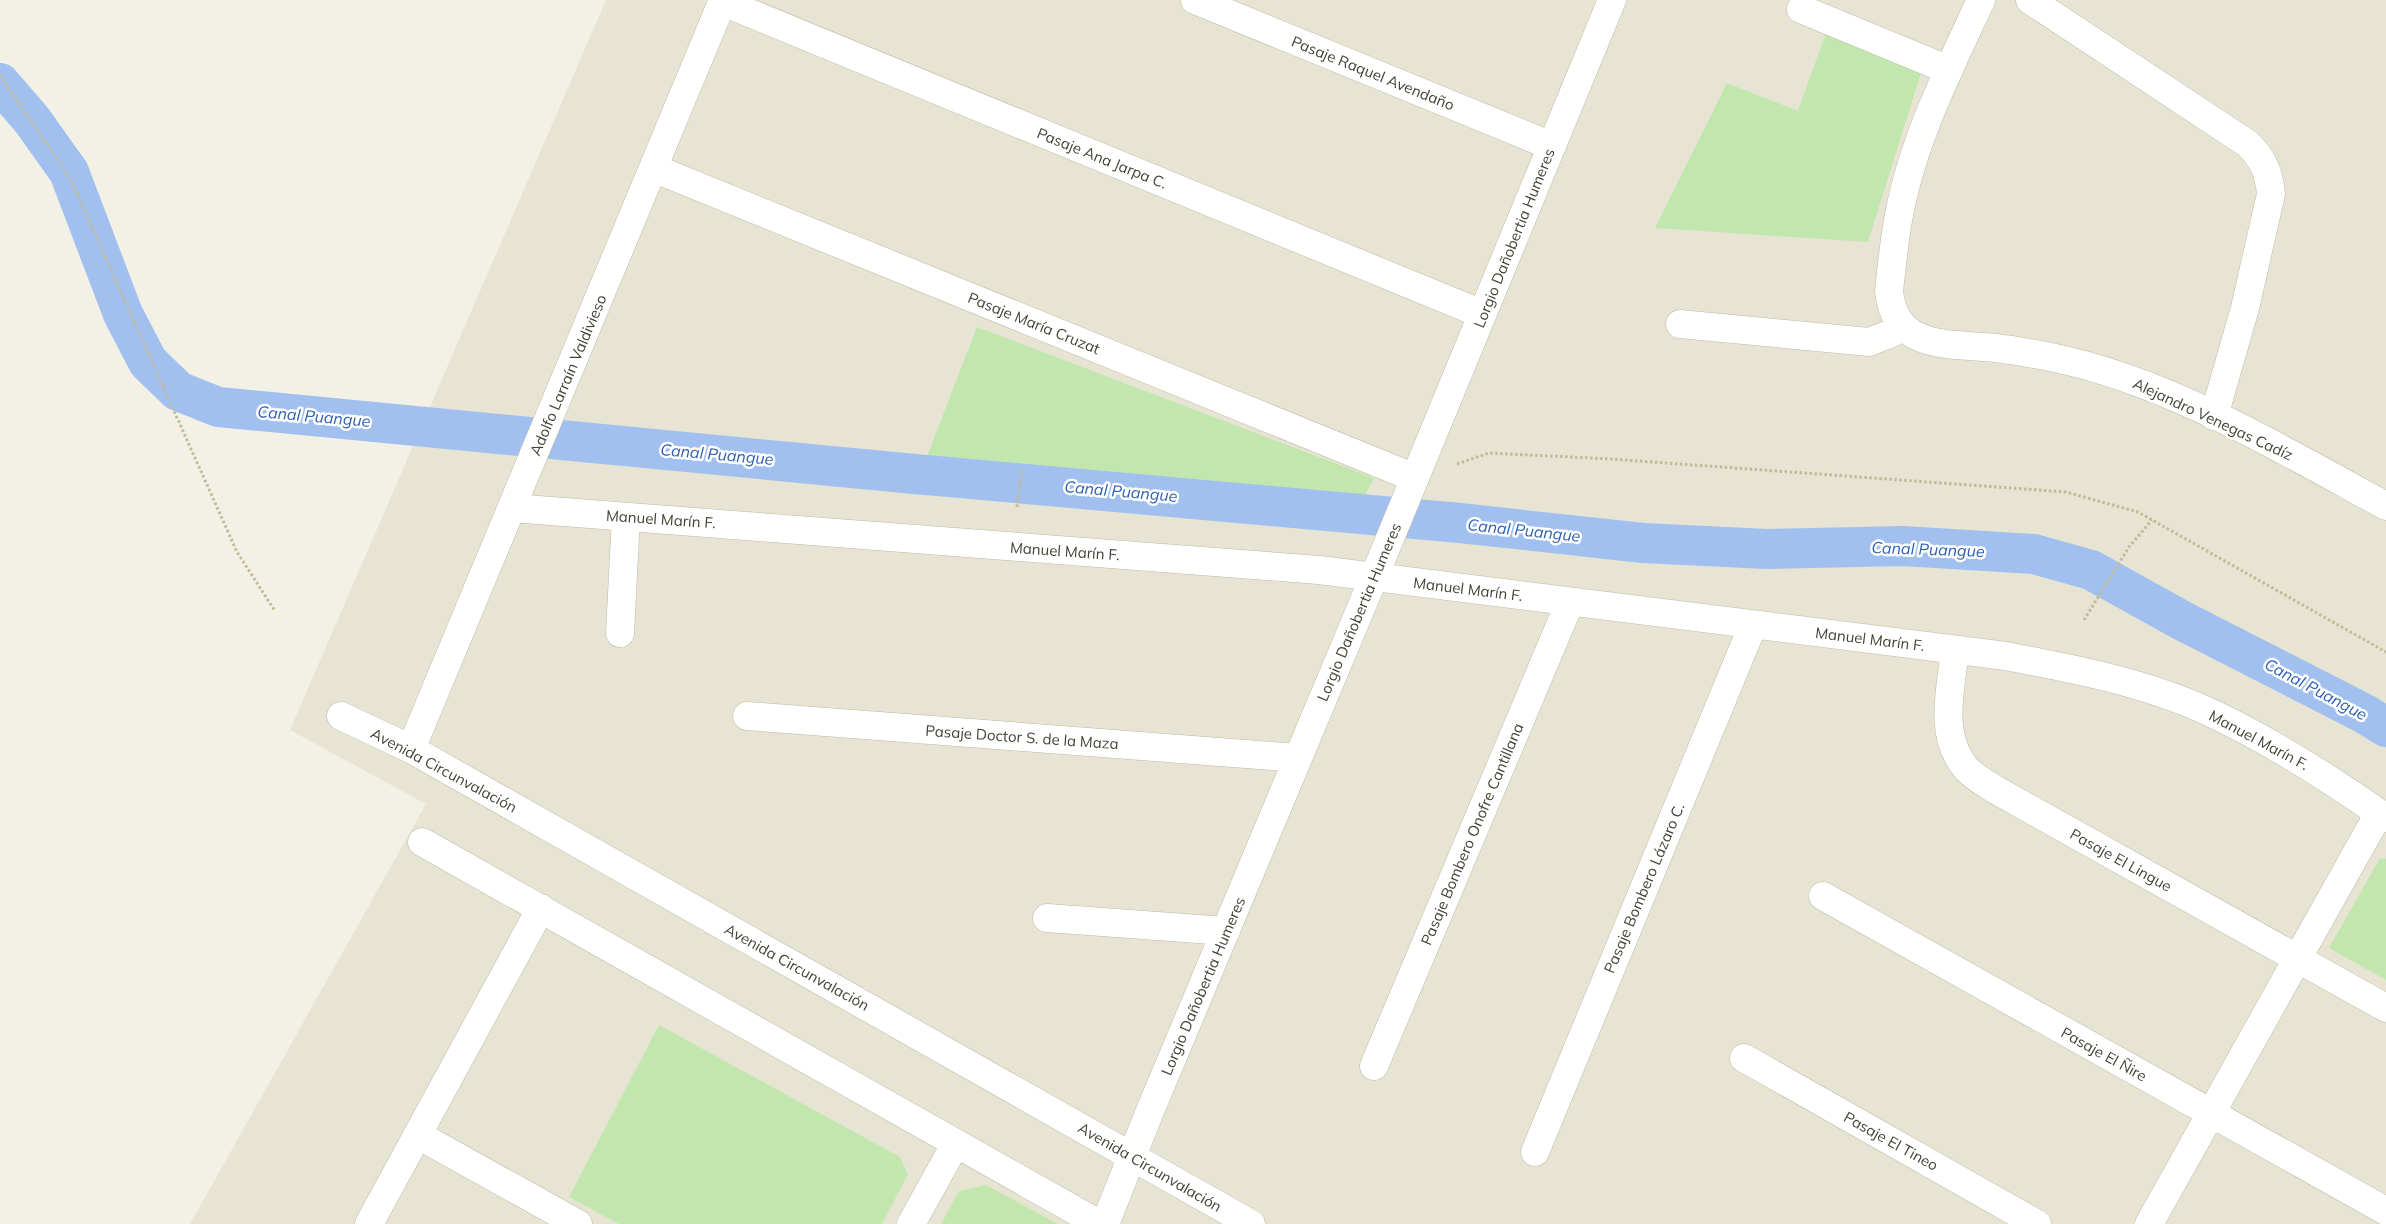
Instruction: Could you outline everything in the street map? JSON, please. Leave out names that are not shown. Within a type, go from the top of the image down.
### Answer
[{"type":"street","name":"Pasaje Raquel Avendaño","points":[[1195,0],[1552,146]]},
{"type":"street","name":"Lorgio Dañobertia Humeres","points":[[1105,1224],[1390,540],[1612,0]]},
{"type":"street","points":[[1680,324],[1869,342],[1892,333],[1901,325],[1890,303],[1889,291],[1899,214],[1912,166],[1949,70],[1981,0]]},
{"type":"street","points":[[2030,0],[2248,144],[2264,164],[2269,175],[2271,194],[2245,308],[2214,416]]},
{"type":"street","name":"Adolfo Larraín Valdivieso","points":[[411,749],[723,1]]},
{"type":"street","name":"Pasaje Ana Jarpa C.","points":[[723,1],[1482,314]]},
{"type":"street","points":[[1802,10],[1949,70]]},
{"type":"street","name":"Pasaje María Cruzat","points":[[653,168],[1411,488]]},
{"type":"street","name":"Alejandro Venegas Cadíz","points":[[1901,325],[1912,334],[1931,342],[1997,348],[2056,358],[2109,372],[2161,391],[2302,460],[2386,506]]},
{"type":"street","name":"Manuel Marín F.","points":[[512,508],[1319,570],[2006,656],[2109,677],[2158,692],[2206,710],[2289,754],[2382,816]]},
{"type":"street","points":[[620,633],[626,517]]},
{"type":"street","name":"Pasaje Bombero Onofre Cantillana","points":[[1374,1066],[1570,602]]},
{"type":"street","name":"Pasaje Bombero Lázaro C.","points":[[1535,1152],[1753,625]]},
{"type":"street","name":"Pasaje El Lingue","points":[[1955,650],[1948,723],[1954,751],[1965,768],[1996,790],[2386,1008]]},
{"type":"street","name":"Avenida Circunvalación","points":[[341,716],[411,749],[1251,1224]]},
{"type":"street","name":"Pasaje Doctor S. de la Maza","points":[[747,716],[1298,758]]},
{"type":"street","points":[[2150,1224],[2298,959],[2382,816]]},
{"type":"street","points":[[422,842],[1099,1224]]},
{"type":"street","name":"Pasaje El Ñire","points":[[1823,896],[2386,1211]]},
{"type":"street","points":[[369,1224],[541,908]]},
{"type":"street","points":[[1047,918],[1226,931]]},
{"type":"street","name":"Pasaje El Tineo","points":[[1744,1058],[2037,1224]]},
{"type":"street","points":[[418,1135],[578,1224]]},
{"type":"street","points":[[911,1224],[956,1143]]},
{"type":"path","points":[[0,75],[72,180],[237,552],[275,611]]},
{"type":"path","points":[[1457,464],[1489,453],[1611,459],[2066,492],[2138,512],[2386,652]]},
{"type":"path","points":[[1018,508],[1022,467]]},
{"type":"path","points":[[2084,620],[2129,547],[2152,520]]},
{"type":"shaded area","points":[[606,0],[2386,0],[2386,1224],[190,1224],[426,804],[290,730]]},
{"type":"green space","points":[[1827,30],[1921,73],[1868,242],[1655,228],[1727,83],[1798,111]]},
{"type":"green space","points":[[977,327],[1374,478],[1361,503],[926,459]]},
{"type":"green space","points":[[2380,858],[2386,859],[2386,980],[2329,948]]},
{"type":"green space","points":[[659,1025],[900,1157],[908,1174],[882,1224],[619,1224],[569,1197]]},
{"type":"green space","points":[[986,1185],[1058,1224],[941,1224],[959,1191]]},
{"type":"waterway","name":"Canal Puangue","points":[[0,83],[32,120],[69,172],[123,314],[148,362],[178,391],[218,407],[904,473],[1460,523],[1643,543],[1767,549],[1903,546],[2034,554],[2091,570],[2181,620],[2365,714],[2386,727]]}]
